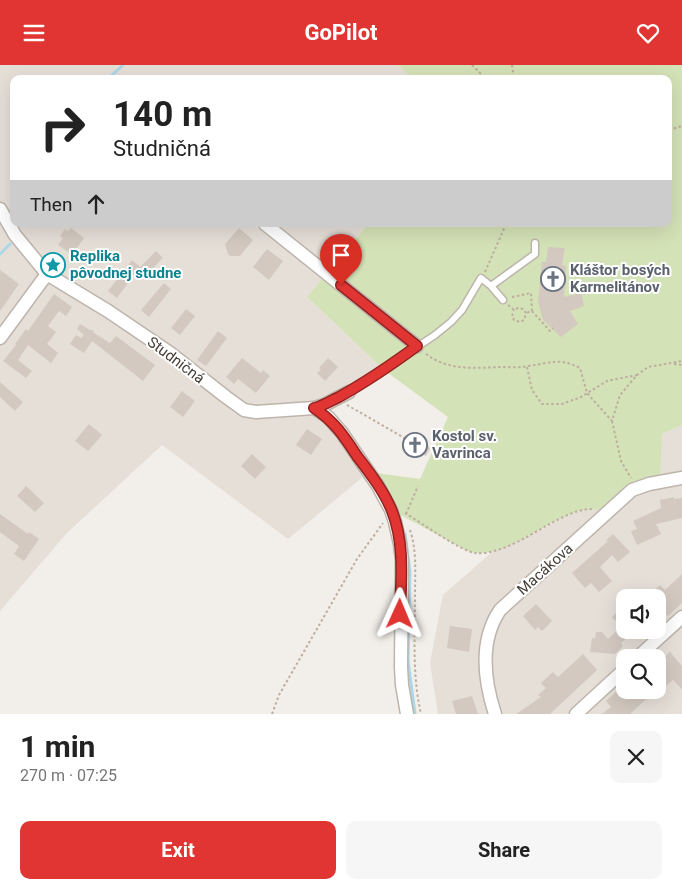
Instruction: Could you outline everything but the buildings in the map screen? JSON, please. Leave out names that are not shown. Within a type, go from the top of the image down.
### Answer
[{"type":"street","name":"Studničná","points":[[0,209],[10,226]]},
{"type":"street","name":"Studničná","points":[[10,227],[47,274],[108,311],[163,348],[244,410],[265,411],[314,408],[324,405],[348,392]]},
{"type":"street","points":[[269,227],[417,346]]},
{"type":"street","points":[[0,338],[47,274]]},
{"type":"street","points":[[314,408],[328,417],[342,433],[378,486],[391,510],[400,543],[401,667],[402,685],[408,714]]},
{"type":"street","name":"Macákova","points":[[495,714],[487,679],[485,652],[486,642],[500,610],[632,490],[682,479]]},
{"type":"street","points":[[647,649],[682,617]]},
{"type":"street","points":[[576,714],[616,677]]},
{"type":"lane","points":[[491,286],[535,254],[535,243]]},
{"type":"lane","points":[[348,392],[384,370],[451,322],[462,310],[481,278],[502,299]]},
{"type":"path","points":[[472,65],[481,75]]},
{"type":"path","points":[[481,278],[505,227]]},
{"type":"path","points":[[502,299],[531,293],[532,311],[550,331],[552,329]]},
{"type":"path","points":[[510,307],[514,310]]},
{"type":"path","points":[[514,310],[521,308],[526,313]]},
{"type":"path","points":[[514,310],[512,316],[516,322],[526,318],[526,313]]},
{"type":"path","points":[[526,313],[532,311]]},
{"type":"path","points":[[417,346],[432,359],[454,367],[526,367],[555,361],[568,362],[580,368],[587,393],[612,421],[621,461],[628,475],[639,487]]},
{"type":"path","points":[[612,421],[620,395],[636,375],[648,367],[682,363]]},
{"type":"path","points":[[526,367],[532,390],[542,404],[562,404],[587,393],[607,381],[636,375]]},
{"type":"path","points":[[348,406],[406,439]]},
{"type":"path","points":[[406,514],[418,486]]},
{"type":"path","points":[[272,714],[279,695],[357,559],[391,510],[406,514],[470,552],[483,553],[504,547],[567,515],[586,509],[601,509],[606,513]]},
{"type":"shaded area","points":[[0,65],[398,65],[409,75],[10,75],[10,227],[365,227],[307,297],[384,370],[324,405],[369,472],[288,539],[162,445],[66,534],[0,611]]},
{"type":"shaded area","points":[[682,425],[682,714],[438,714],[430,663],[443,595],[492,552],[541,530],[567,515],[586,509],[601,509],[662,434]]},
{"type":"green space","points":[[398,65],[682,65],[682,425],[662,434],[660,482],[649,484],[606,513],[592,509],[577,512],[505,547],[487,552],[470,552],[391,510],[369,472],[420,479],[448,417],[384,370],[307,297],[365,227],[672,227],[672,75],[409,75]]},
{"type":"waterway","points":[[112,75],[123,65]]},
{"type":"waterway","points":[[0,254],[10,244]]},
{"type":"waterway","points":[[405,534],[410,572],[408,661],[415,714]]},
{"type":"place","name":"Replika pôvodnej studne","points":[[53,265]]},
{"type":"place","name":"Kláštor bosých Karmelitánov","points":[[553,279]]},
{"type":"place","name":"Kostol sv. Vavrinca","points":[[415,445]]},
{"type":"route","points":[[341,285],[417,346],[384,370],[348,392],[320,407],[314,408],[328,417],[342,433],[378,486],[391,510],[400,543],[402,561],[400,614]]}]
